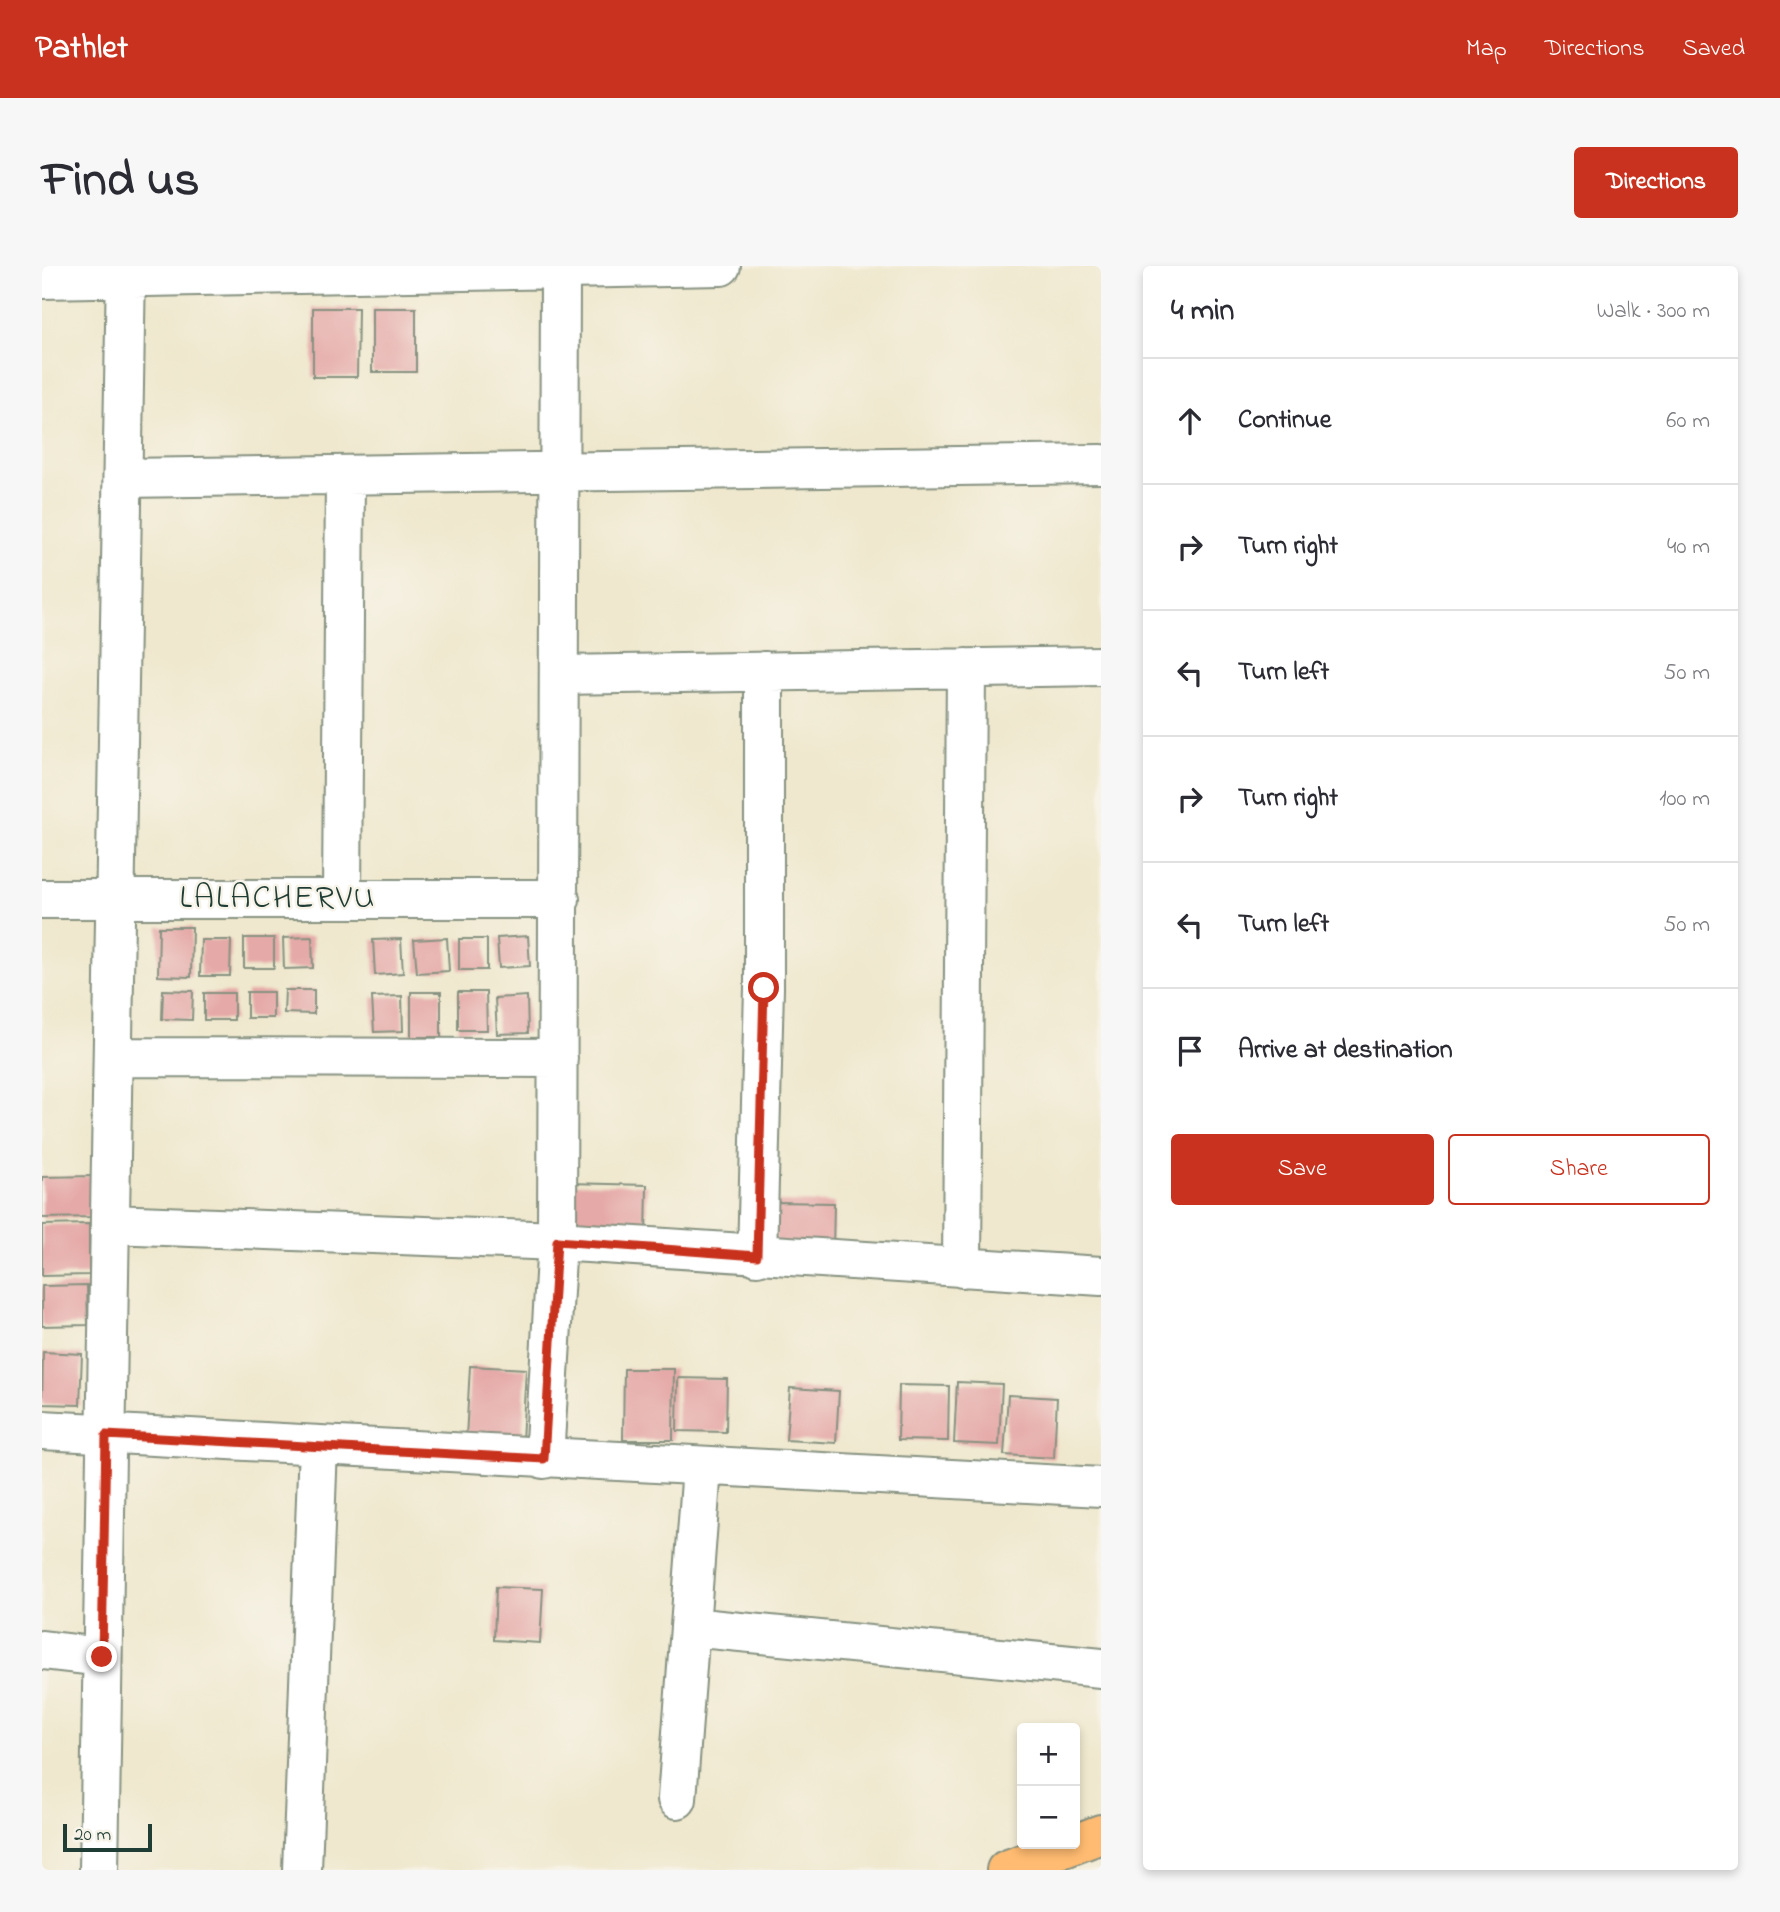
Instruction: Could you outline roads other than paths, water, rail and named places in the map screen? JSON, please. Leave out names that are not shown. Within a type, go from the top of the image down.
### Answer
[{"type":"highway","points":[[1006,1870],[1101,1835]]},
{"type":"street","points":[[42,279],[127,273],[560,270],[721,266]]},
{"type":"street","points":[[544,1459],[557,1241],[560,270]]},
{"type":"street","points":[[99,1870],[127,273]]},
{"type":"street","points":[[123,478],[1101,464]]},
{"type":"street","points":[[342,898],[345,475]]},
{"type":"street","points":[[560,675],[1101,666]]},
{"type":"street","points":[[962,1268],[966,668]]},
{"type":"street","points":[[757,1256],[764,988],[764,671]]},
{"type":"street","points":[[42,899],[560,899]]},
{"type":"street","points":[[113,1057],[558,1058]]},
{"type":"street","points":[[110,1224],[557,1241],[757,1256],[1101,1276]]},
{"type":"street","points":[[42,1430],[1101,1488]]},
{"type":"street","points":[[302,1870],[318,1446]]},
{"type":"street","points":[[677,1799],[702,1468]]},
{"type":"street","points":[[690,1627],[1101,1668]]},
{"type":"street","points":[[42,1650],[102,1657]]},
{"type":"district","name":"LALACHERVU","points":[[278,899]]}]
